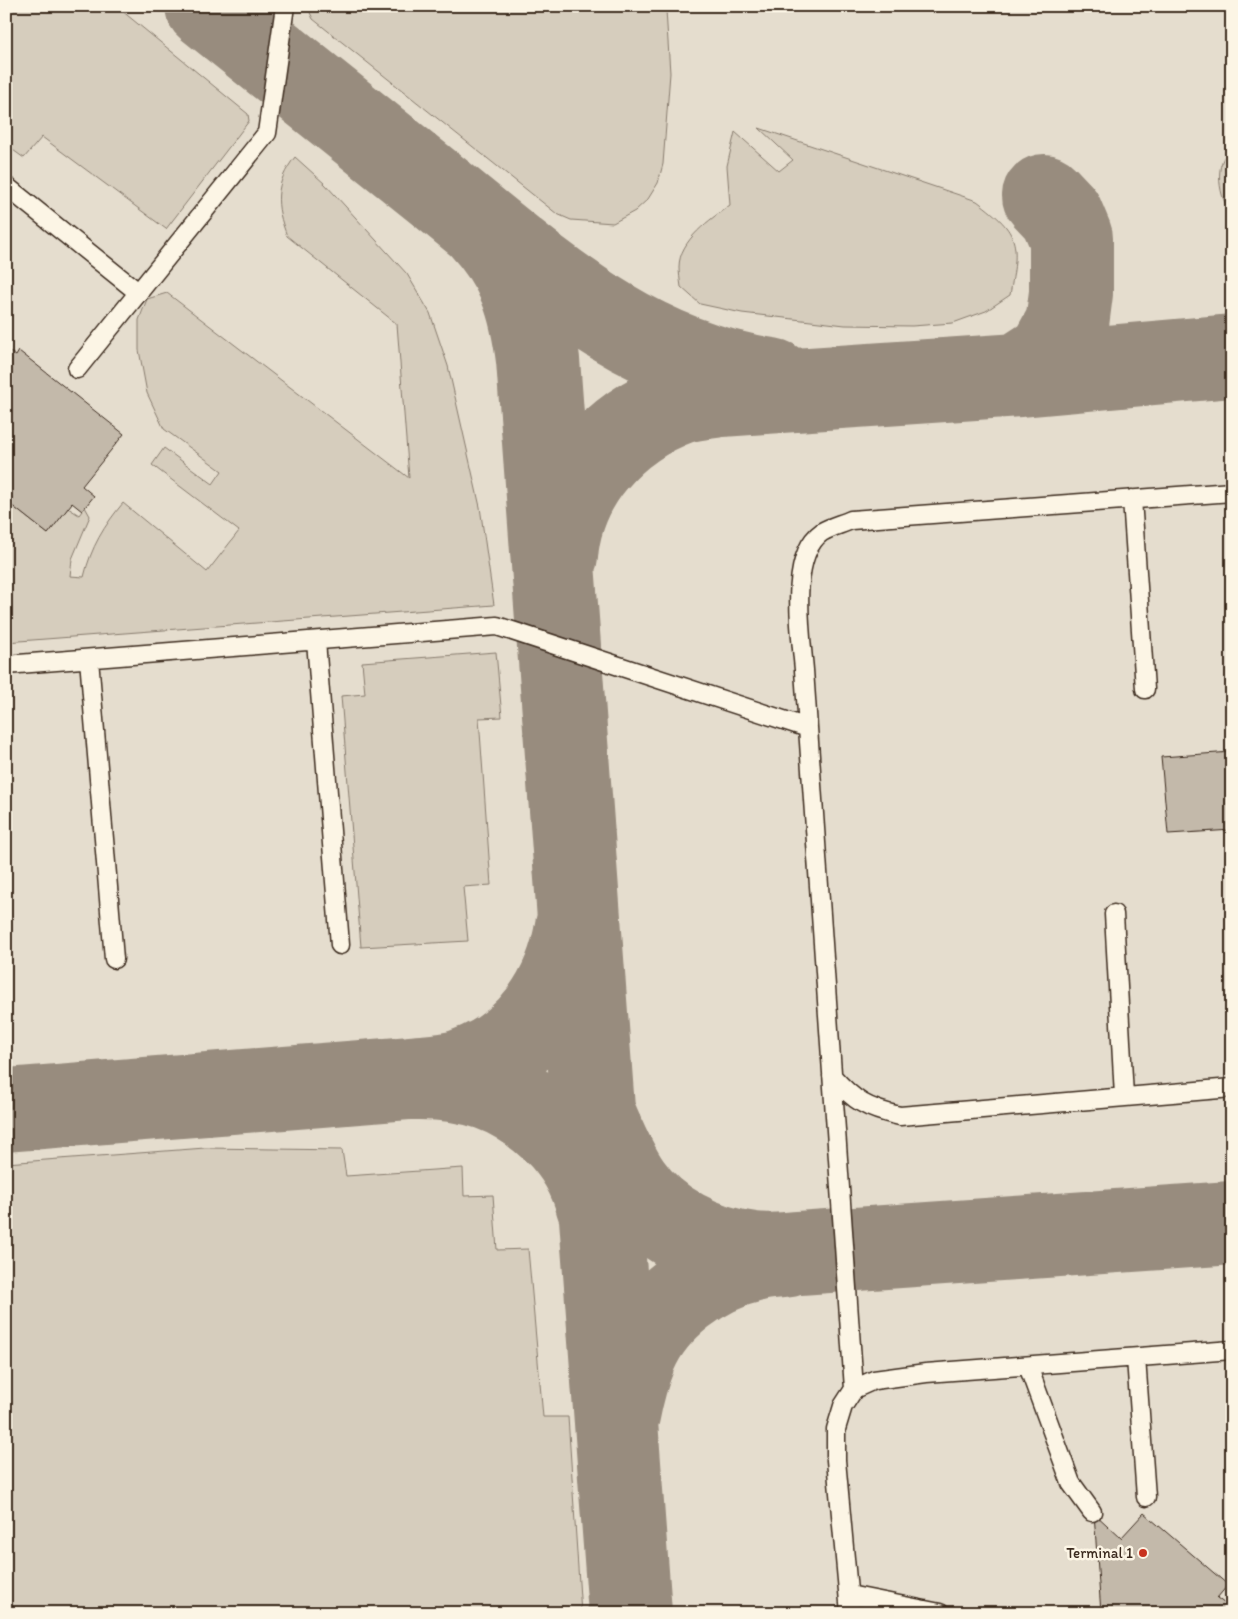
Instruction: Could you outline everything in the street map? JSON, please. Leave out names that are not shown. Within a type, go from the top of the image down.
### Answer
[{"type":"lane","points":[[78,369],[267,133],[285,6]]},
{"type":"lane","points":[[6,186],[139,293]]},
{"type":"lane","points":[[854,1389],[799,604],[801,565],[822,533],[851,520],[1232,492]]},
{"type":"lane","points":[[1132,499],[1145,689]]},
{"type":"lane","points":[[6,666],[497,626],[808,728]]},
{"type":"lane","points":[[316,641],[340,945]]},
{"type":"lane","points":[[89,659],[114,959]]},
{"type":"lane","points":[[1114,914],[1124,1096]]},
{"type":"lane","points":[[832,1076],[852,1099],[876,1111],[900,1116],[1232,1088]]},
{"type":"lane","points":[[940,1613],[849,1604],[836,1460],[836,1429],[843,1406],[854,1389],[874,1380],[926,1373],[1232,1350]]},
{"type":"lane","points":[[1136,1358],[1146,1497]]},
{"type":"lane","points":[[1028,1366],[1071,1483],[1092,1512]]},
{"type":"shaded area","points":[[6,6],[1232,6],[1232,1613],[6,1613]]},
{"type":"shaded area","points":[[6,6],[116,6],[248,114],[249,121],[166,229],[42,137],[24,158],[6,145]]},
{"type":"shaded area","points":[[307,6],[640,6],[641,10],[666,10],[670,73],[663,164],[658,183],[648,199],[635,211],[613,223],[571,220],[557,214],[313,19]]},
{"type":"shaded area","points":[[759,128],[977,201],[1002,222],[1013,241],[1015,263],[1010,295],[986,311],[953,323],[912,326],[845,325],[742,313],[700,304],[681,287],[680,257],[684,248],[697,231],[730,205],[727,166],[735,132],[779,171],[793,160]]},
{"type":"shaded area","points":[[1232,149],[1232,214],[1227,208],[1221,190],[1220,171],[1222,162]]},
{"type":"shaded area","points":[[295,157],[325,184],[407,274],[430,313],[448,366],[480,507],[494,605],[6,642],[6,501],[48,534],[68,508],[79,515],[85,507],[90,516],[72,559],[70,576],[84,577],[90,556],[99,537],[123,503],[207,572],[239,531],[152,465],[164,448],[213,484],[222,471],[164,429],[147,393],[139,350],[139,320],[147,299],[167,293],[409,478],[397,324],[287,236],[280,214],[279,195],[283,176]]},
{"type":"shaded area","points":[[496,652],[502,717],[479,718],[491,885],[463,887],[468,941],[361,947],[341,696],[365,694],[362,662]]},
{"type":"shaded area","points":[[205,1148],[342,1150],[346,1176],[463,1168],[464,1196],[493,1195],[497,1250],[528,1249],[543,1417],[568,1417],[581,1613],[6,1613],[6,1163]]},
{"type":"building","points":[[6,349],[16,356],[19,351],[124,434],[82,486],[94,496],[82,511],[72,503],[48,534],[6,501]]},
{"type":"building","points":[[1232,752],[1232,830],[1168,834],[1161,757]]},
{"type":"building","name":"Terminal 1","points":[[1094,1513],[1121,1538],[1144,1513],[1228,1585],[1217,1598],[1232,1609],[1232,1613],[1101,1613]]},
{"type":"taxiway","points":[[207,6],[510,249],[589,307],[631,332],[675,353],[722,370],[772,380]]},
{"type":"taxiway","points":[[1019,375],[1050,355],[1067,324],[1071,293],[1071,238],[1061,214],[1044,196]]},
{"type":"taxiway","points":[[480,225],[505,256],[521,287],[531,321],[538,360],[630,1613]]},
{"type":"taxiway","points":[[556,556],[560,530],[568,505],[580,482],[595,461],[613,442],[633,426],[680,402],[721,395],[1019,375],[1232,356]]},
{"type":"taxiway","points":[[6,1110],[410,1078],[454,1073],[467,1069],[489,1059],[509,1046],[527,1031],[542,1013],[555,993],[565,972],[577,926]]},
{"type":"taxiway","points":[[413,1078],[454,1080],[472,1084],[490,1089],[523,1105],[555,1131],[570,1147],[587,1175],[598,1206]]},
{"type":"taxiway","points":[[596,1119],[611,1153],[624,1176],[640,1198],[653,1211],[684,1232],[700,1240],[735,1251],[753,1254],[782,1254],[1232,1223]]},
{"type":"taxiway","points":[[618,1415],[625,1384],[635,1355],[644,1338],[668,1307],[700,1282],[717,1273],[754,1260],[789,1255]]},
{"type":"place","name":"Terminal 1","points":[[1143,1553]]}]
